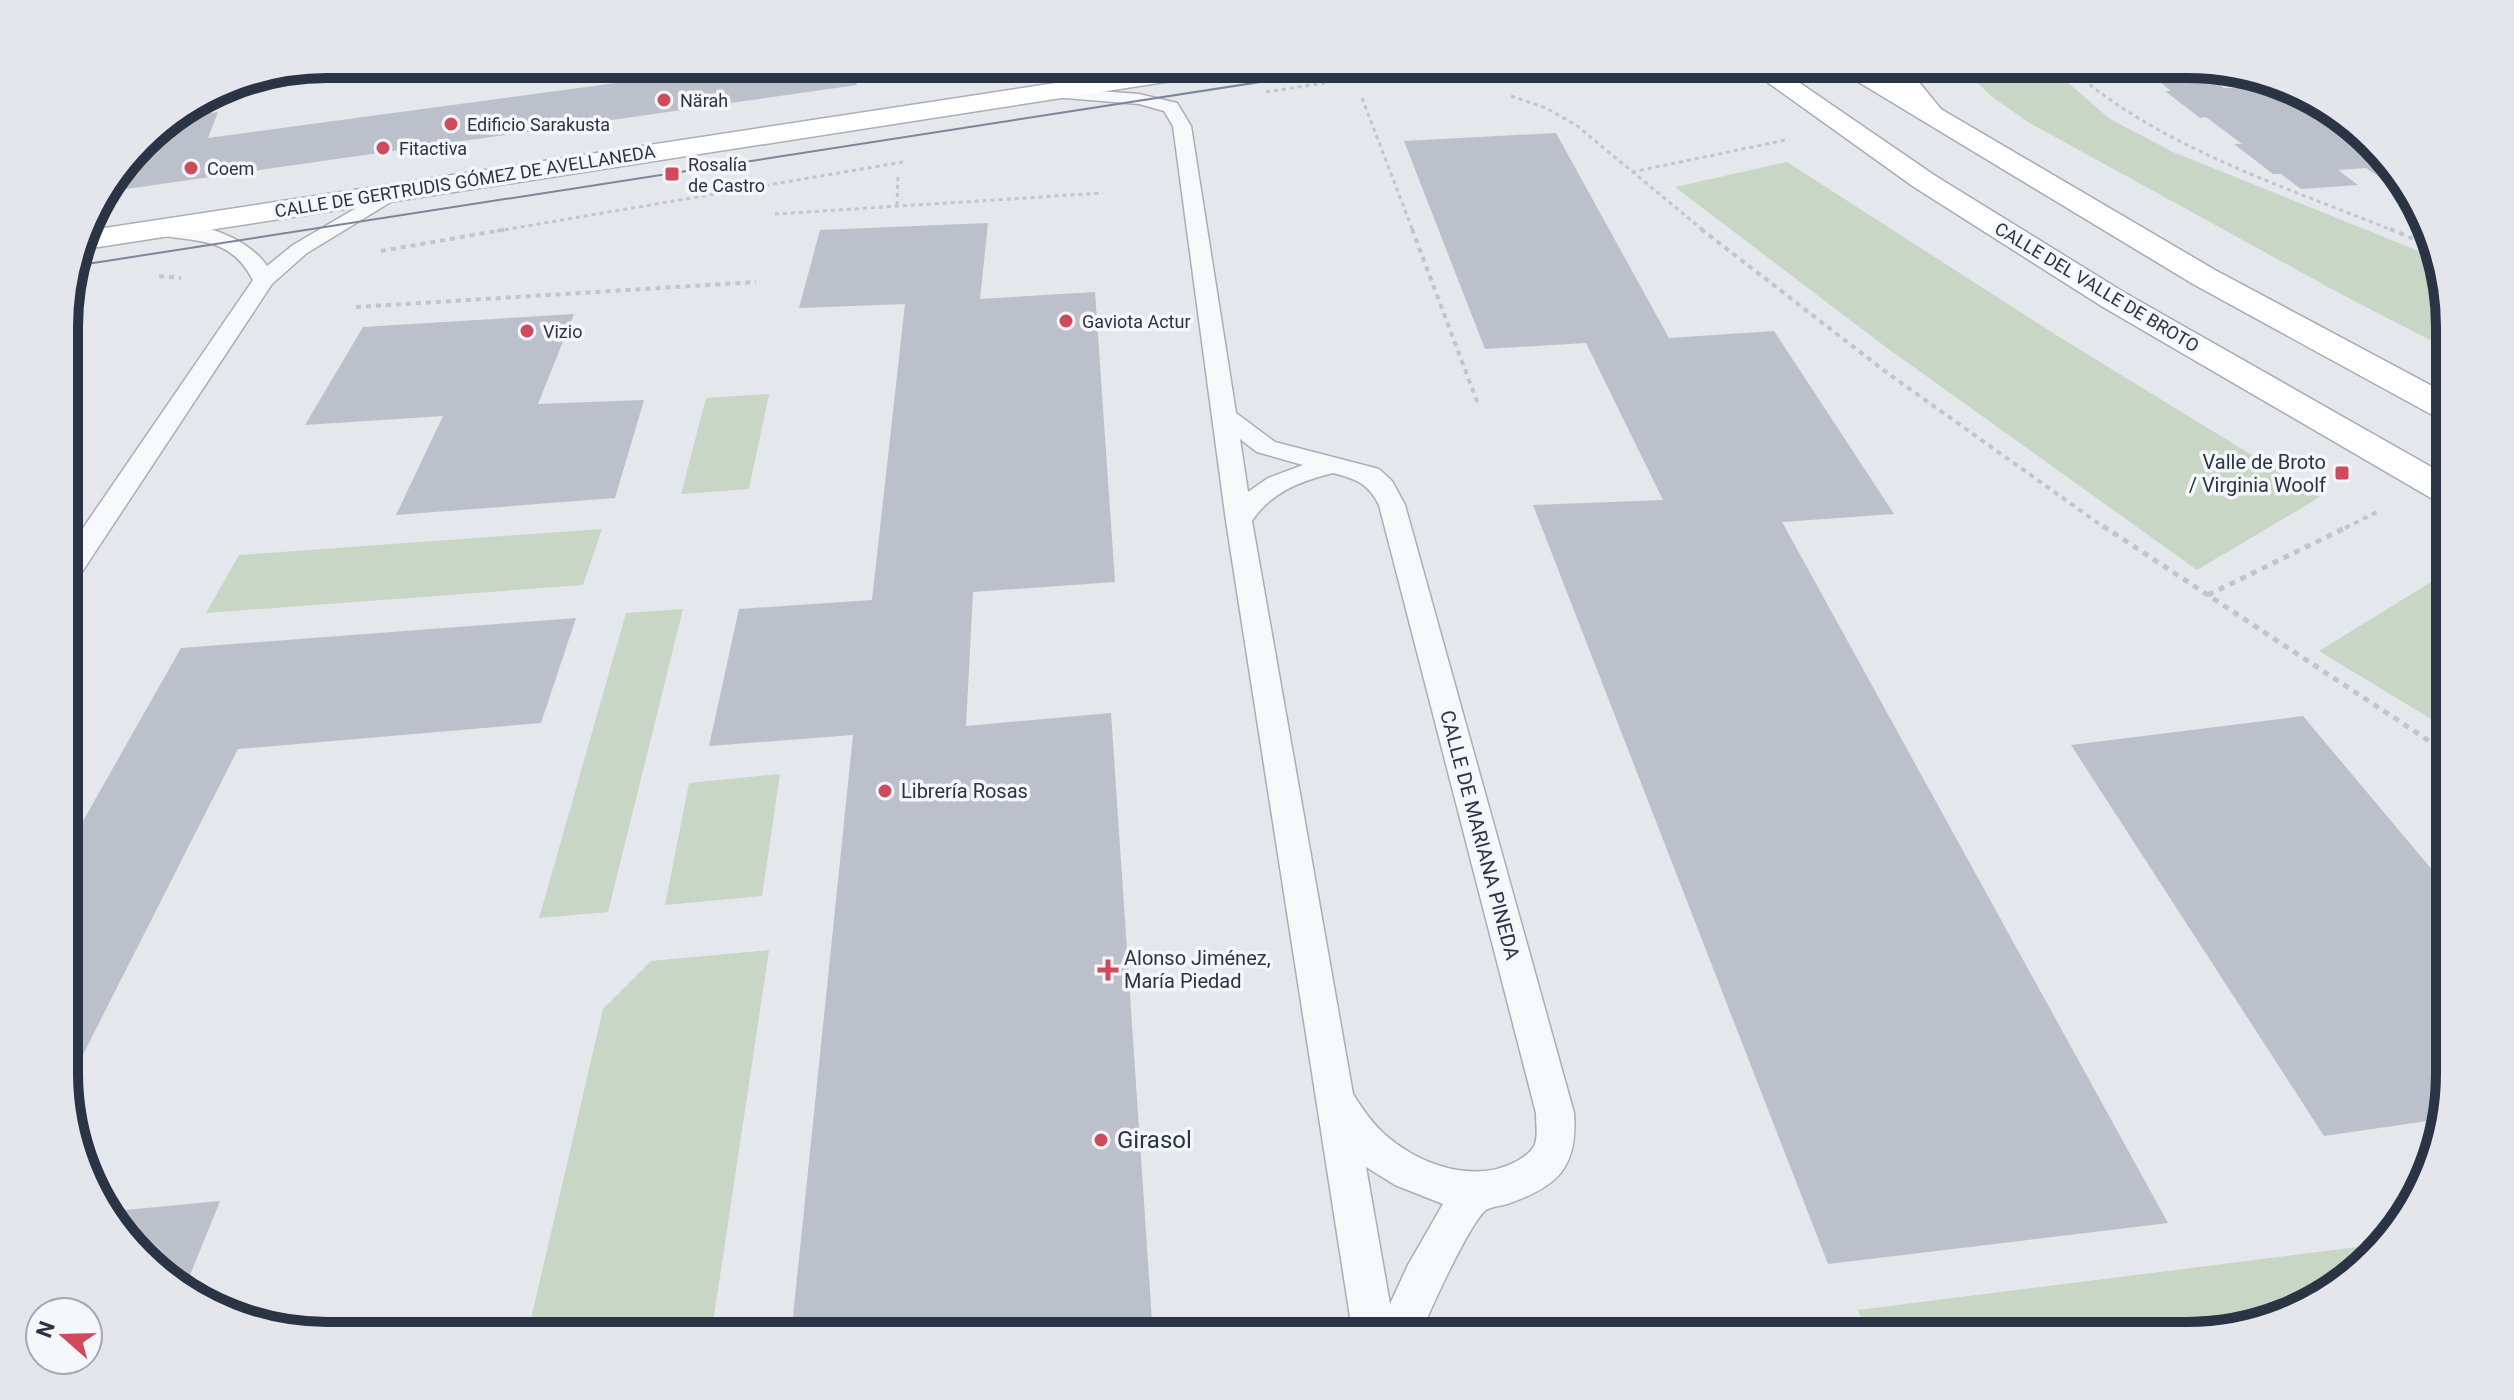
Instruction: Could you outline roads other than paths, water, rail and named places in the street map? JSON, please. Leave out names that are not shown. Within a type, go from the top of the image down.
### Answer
[{"type":"main road","name":"CALLE DE GERTRUDIS GÓMEZ DE AVELLANEDA","points":[[94,239],[1040,92],[1074,78]]},
{"type":"main road","name":"CALLE DEL VALLE DE BROTO","points":[[1775,78],[1899,165],[2114,300],[2435,485]]},
{"type":"main road","points":[[1870,78],[2204,277],[2435,401]]},
{"type":"main road","points":[[1904,78],[1932,114]]},
{"type":"lane","points":[[1103,78],[1139,99]]},
{"type":"lane","points":[[1177,78],[1171,107],[1182,126],[1239,521],[1371,1321]]},
{"type":"lane","points":[[1040,92],[1139,99],[1171,107]]},
{"type":"lane","points":[[78,556],[262,275],[392,193]]},
{"type":"lane","points":[[158,229],[230,241],[250,254],[262,275]]},
{"type":"lane","name":"CALLE DE MARIANA PINEDA","points":[[1225,417],[1266,447],[1370,475],[1383,487],[1392,505],[1555,1113],[1558,1140],[1549,1162],[1535,1175],[1475,1192]]},
{"type":"lane","points":[[1239,521],[1250,501],[1274,483],[1330,465]]},
{"type":"lane","points":[[1332,1094],[1352,1126],[1376,1152],[1426,1179],[1475,1192],[1441,1242],[1404,1321]]},
{"type":"tram line","points":[[86,264],[1286,78]]},
{"type":"place","name":"Närah","points":[[664,100]]},
{"type":"place","name":"Edificio Sarakusta","points":[[451,124]]},
{"type":"place","name":"Fitactiva","points":[[383,148]]},
{"type":"place","name":"Coem","points":[[191,168]]},
{"type":"place","name":"Rosalía de Castro","points":[[672,174]]},
{"type":"place","name":"Gaviota Actur","points":[[1066,321]]},
{"type":"place","name":"Vizio","points":[[527,331]]},
{"type":"place","name":"Valle de Broto / Virginia Woolf","points":[[2342,473]]},
{"type":"place","name":"Librería Rosas","points":[[885,791]]},
{"type":"place","name":"Alonso Jiménez, María Piedad","points":[[1108,970]]},
{"type":"place","name":"Girasol","points":[[1101,1140]]}]
